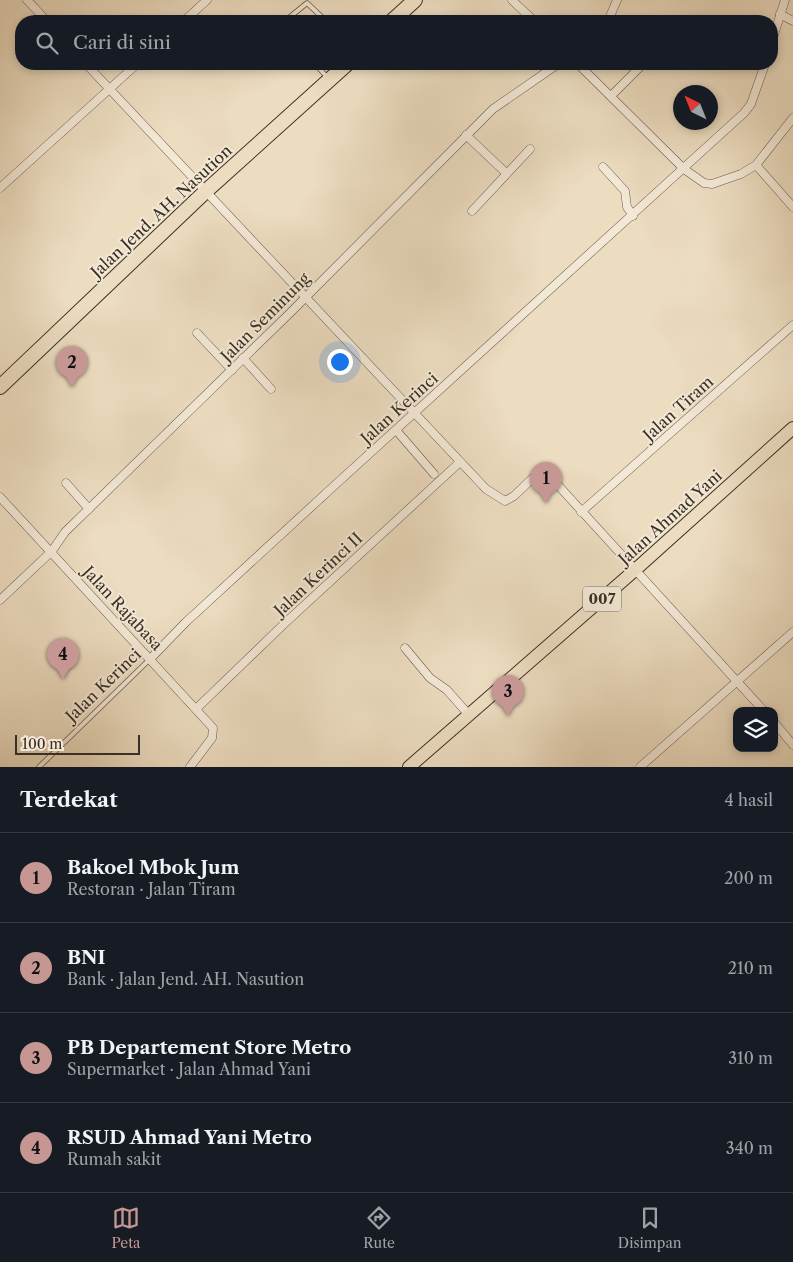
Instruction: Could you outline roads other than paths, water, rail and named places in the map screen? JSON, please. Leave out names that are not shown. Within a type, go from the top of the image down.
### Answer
[{"type":"highway","points":[[399,15],[415,0]]},
{"type":"highway","name":"Jalan Jend. AH. Nasution","points":[[0,387],[206,192],[341,70]]},
{"type":"main road","name":"Jalan Ahmad Yani","points":[[409,767],[635,570],[793,428]]},
{"type":"street","points":[[27,0],[41,15]]},
{"type":"street","points":[[191,15],[207,0]]},
{"type":"street","points":[[512,0],[528,15]]},
{"type":"street","points":[[611,15],[618,0]]},
{"type":"street","points":[[778,21],[785,0]]},
{"type":"street","points":[[780,14],[793,21]]},
{"type":"street","points":[[92,70],[486,489],[504,501],[514,496],[539,472],[544,471],[760,707]]},
{"type":"street","points":[[0,188],[130,70]]},
{"type":"street","name":"Jalan Seminung","points":[[0,600],[52,551],[65,532],[306,297],[466,135],[500,103],[549,70]]},
{"type":"street","points":[[584,70],[684,169],[704,183],[712,184],[740,174],[756,165],[793,118]]},
{"type":"street","points":[[611,96],[637,70]]},
{"type":"street","name":"Jalan Kerinci","points":[[151,658],[186,622],[633,216],[752,104],[763,70]]},
{"type":"street","points":[[466,135],[506,173]]},
{"type":"street","points":[[472,211],[530,149]]},
{"type":"street","points":[[756,165],[793,207]]},
{"type":"street","points":[[602,166],[625,191],[627,207],[633,216]]},
{"type":"street","name":"Jalan Tiram","points":[[581,512],[793,325]]},
{"type":"street","points":[[198,333],[232,370]]},
{"type":"street","points":[[243,358],[271,389]]},
{"type":"street","points":[[396,430],[434,474]]},
{"type":"street","name":"Jalan Kerinci II","points":[[196,709],[460,462]]},
{"type":"street","points":[[66,483],[89,509]]},
{"type":"street","name":"Jalan Rajabasa","points":[[0,497],[151,658],[213,728],[214,733],[190,767]]},
{"type":"street","points":[[640,767],[793,632]]},
{"type":"street","points":[[406,648],[430,678],[447,690],[469,714]]},
{"type":"street","points":[[778,727],[793,745]]},
{"type":"lane","points":[[292,15],[307,2],[320,15]]},
{"type":"lane","points":[[321,70],[330,80]]},
{"type":"lane","name":"Jalan Kerinci","points":[[39,767],[151,658]]},
{"type":"place","name":"BNI","points":[[72,387]]},
{"type":"place","name":"Bakoel Mbok Jum","points":[[546,503]]},
{"type":"place","name":"RSUD Ahmad Yani Metro","points":[[63,679]]},
{"type":"place","name":"PB Departement Store Metro","points":[[508,716]]}]
